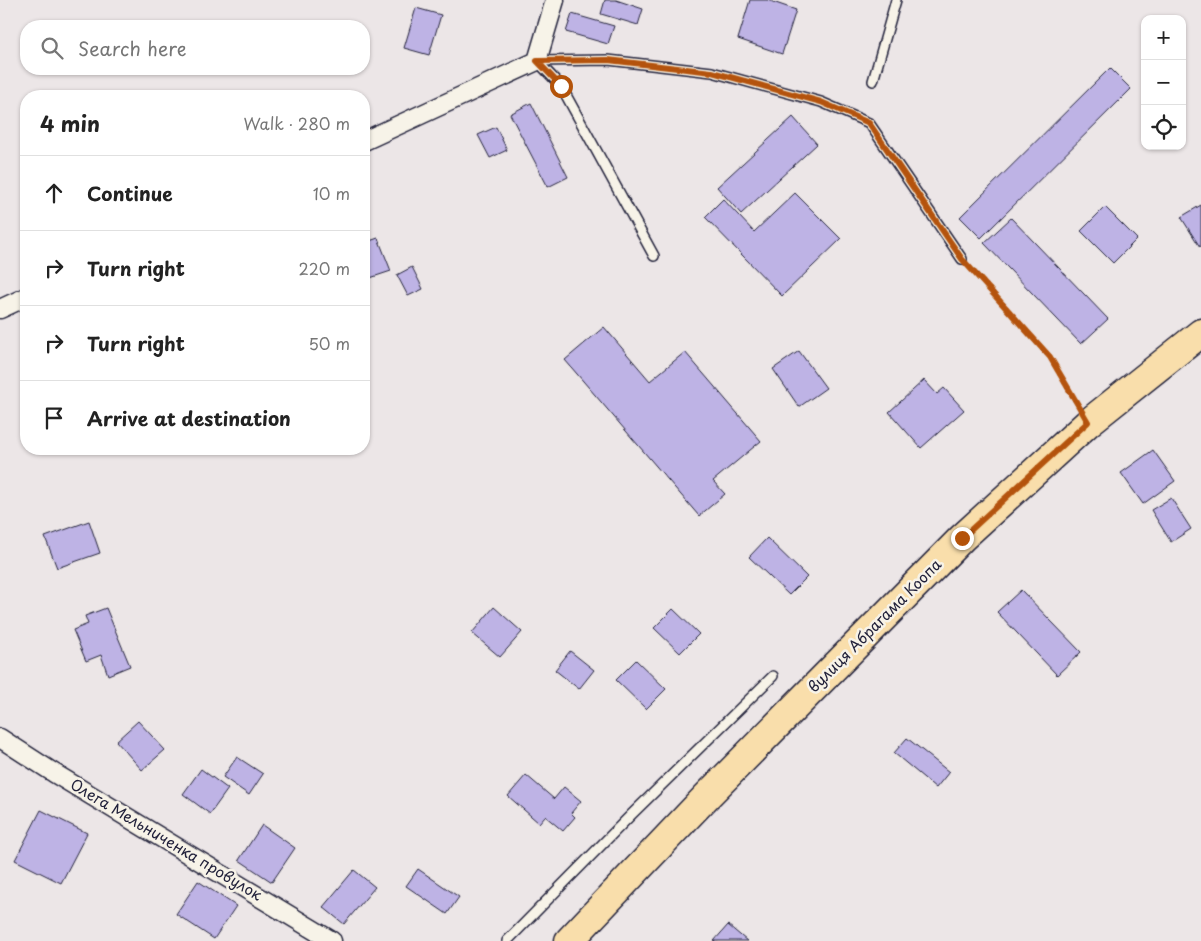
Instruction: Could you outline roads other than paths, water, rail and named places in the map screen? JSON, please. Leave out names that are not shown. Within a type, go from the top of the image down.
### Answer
[{"type":"main road","name":"вулиця Абрагама Коопа","points":[[569,941],[706,797],[962,538],[1088,422],[1198,342]]},
{"type":"street","points":[[370,138],[537,61],[555,0]]},
{"type":"street","points":[[0,309],[20,300]]},
{"type":"street","name":"Олега Мельниченка провулок","points":[[0,738],[332,941]]},
{"type":"lane","points":[[873,81],[896,0]]},
{"type":"lane","points":[[537,61],[608,60],[712,72],[821,102],[869,123],[962,259]]},
{"type":"lane","points":[[537,61],[561,86],[654,256]]},
{"type":"lane","points":[[507,941],[632,814],[773,676]]}]
